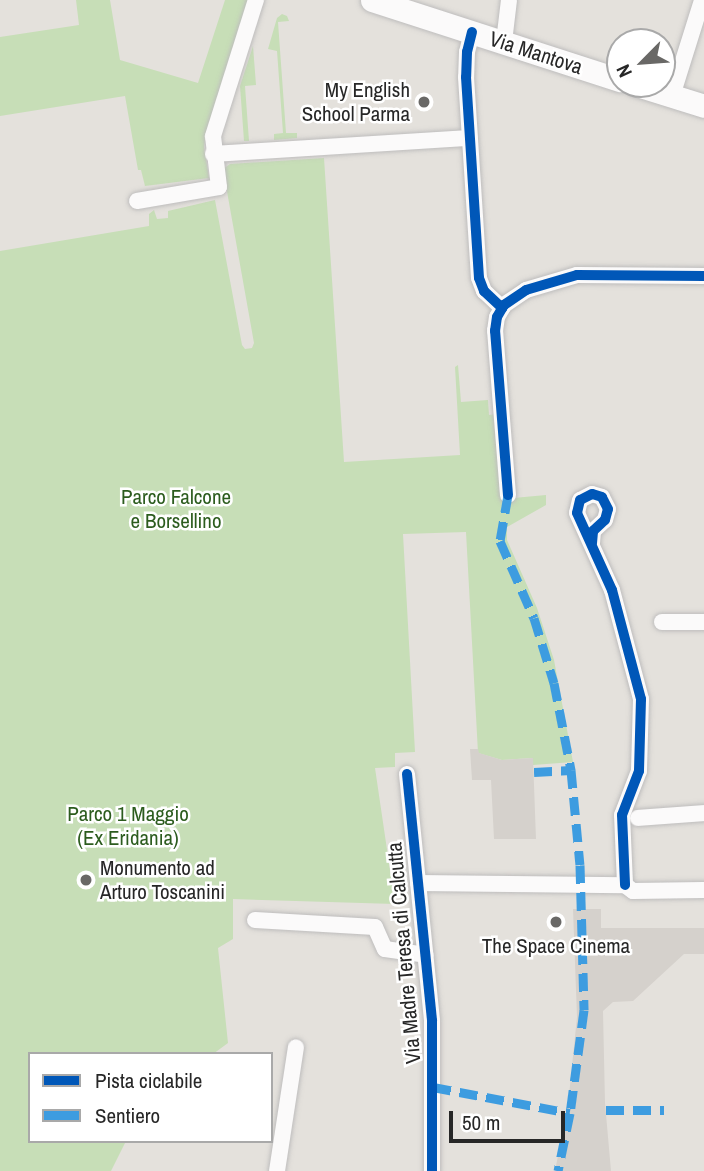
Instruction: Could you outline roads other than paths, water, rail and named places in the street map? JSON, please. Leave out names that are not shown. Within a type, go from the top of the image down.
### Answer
[{"type":"main road","name":"Via Mantova","points":[[372,0],[606,76]]},
{"type":"main road","points":[[676,98],[704,106]]},
{"type":"street","points":[[136,201],[219,187],[213,154],[214,129],[256,0]]},
{"type":"street","points":[[504,43],[509,0]]},
{"type":"street","points":[[676,81],[702,0]]},
{"type":"street","points":[[472,32],[466,61],[480,282],[487,295],[502,308]]},
{"type":"street","points":[[213,154],[470,138]]},
{"type":"street","points":[[508,495],[495,331],[502,308],[526,290],[574,275],[704,276]]},
{"type":"street","points":[[592,542],[624,627],[641,699],[639,771],[622,815],[625,885]]},
{"type":"street","points":[[662,622],[704,622]]},
{"type":"street","name":"Via Madre Teresa di Calcutta","points":[[407,774],[433,1042],[432,1171]]},
{"type":"street","points":[[638,818],[704,813]]},
{"type":"street","points":[[418,883],[625,885],[633,891],[704,890]]},
{"type":"street","points":[[255,920],[376,927],[384,949],[426,955]]},
{"type":"street","points":[[277,1171],[296,1047]]},
{"type":"place","name":"My English School Parma","points":[[424,102]]},
{"type":"place","name":"Monumento ad Arturo Toscanini","points":[[86,880]]},
{"type":"place","name":"The Space Cinema","points":[[556,922]]},
{"type":"park label","name":"Parco Falcone e Borsellino","points":[[176,509]]},
{"type":"park label","name":"Parco 1 Maggio (Ex Eridania)","points":[[128,826]]}]
